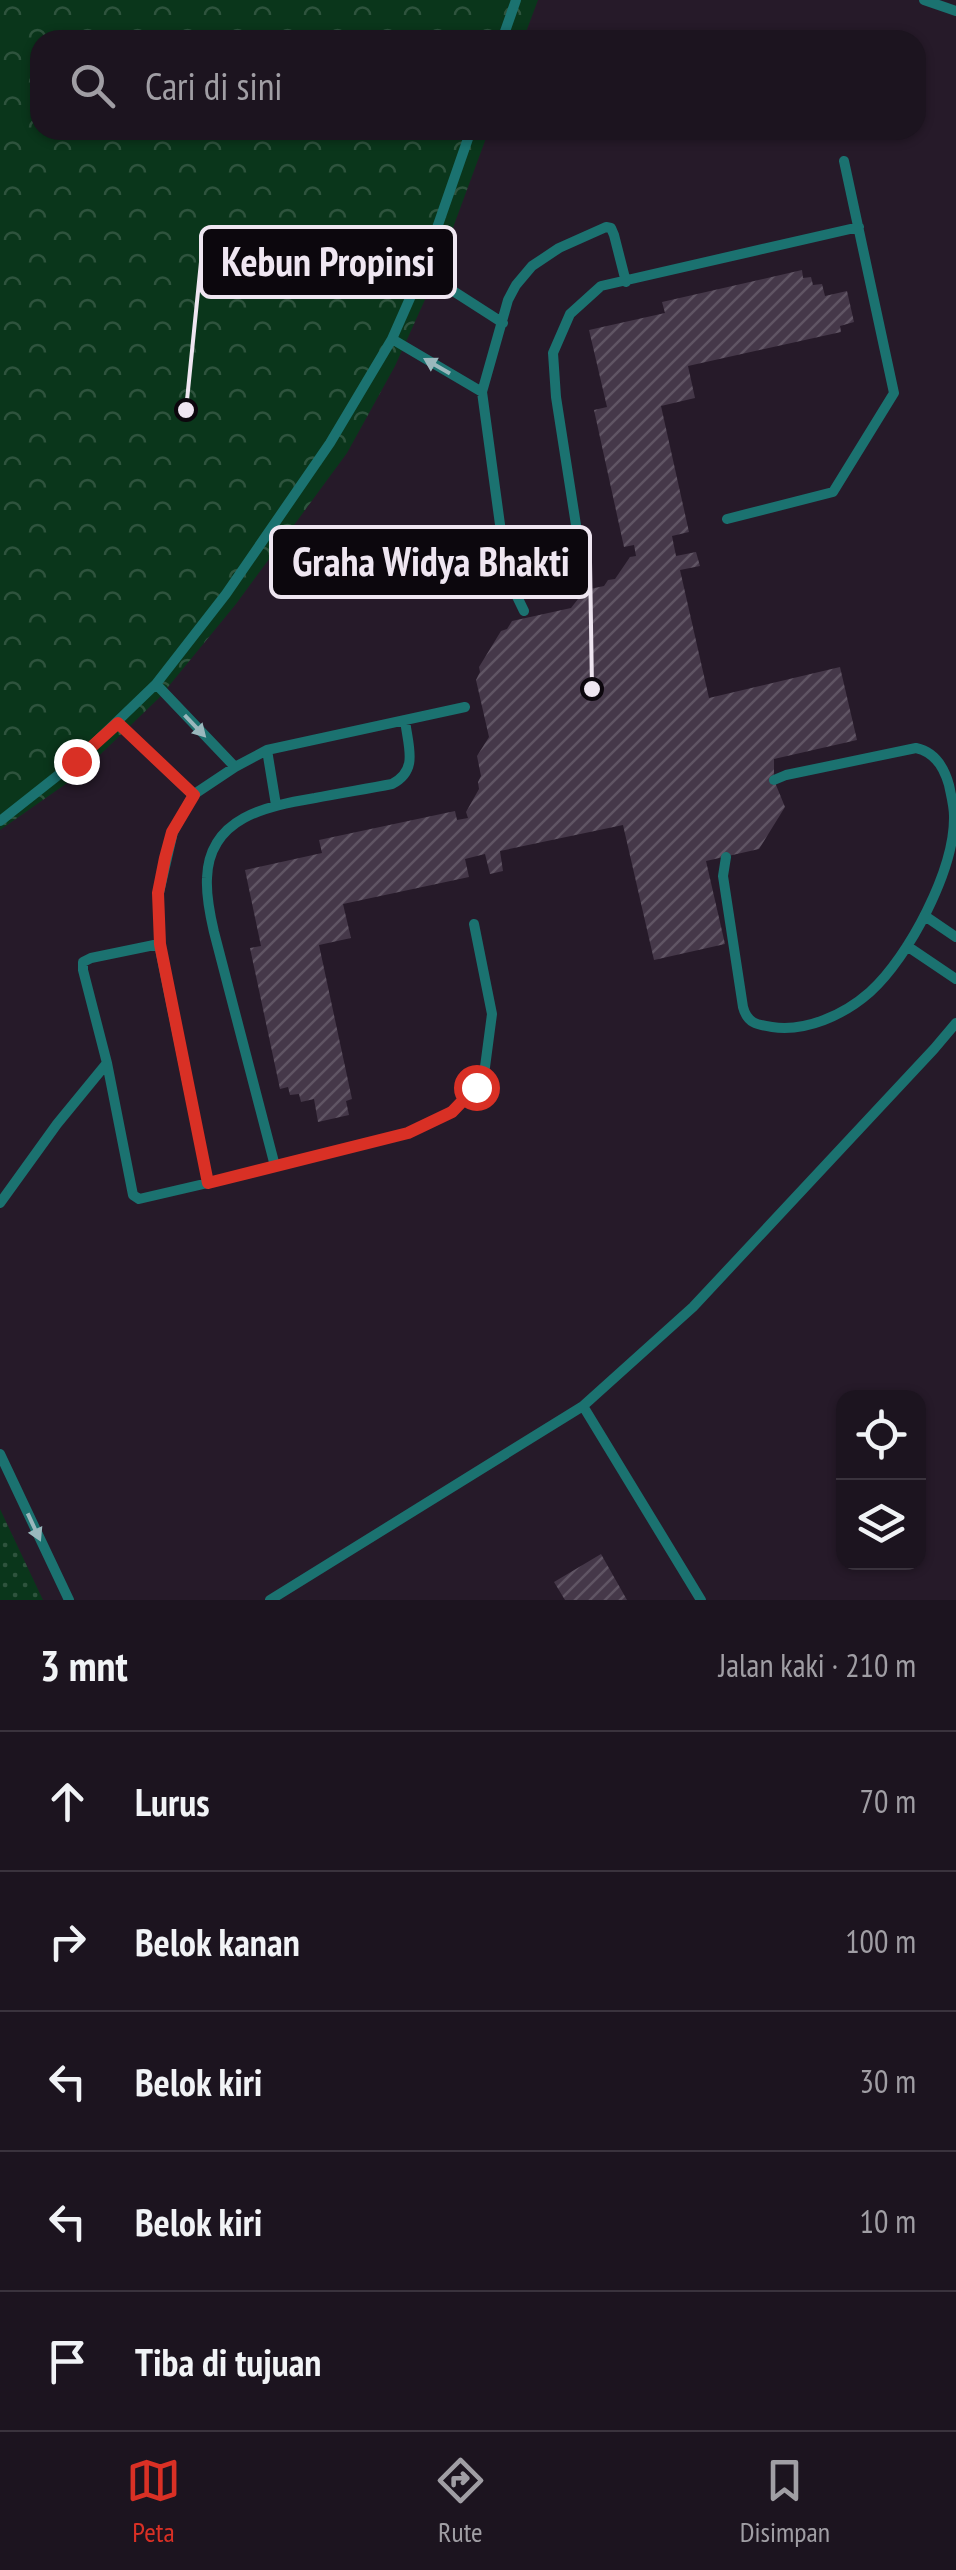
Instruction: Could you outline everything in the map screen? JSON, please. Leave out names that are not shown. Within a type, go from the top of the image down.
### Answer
[{"type":"lane","points":[[506,30],[516,0]]},
{"type":"lane","points":[[924,0],[956,11]]},
{"type":"lane","points":[[0,820],[76,761],[156,684],[226,594],[330,443],[392,340],[422,271],[467,140]]},
{"type":"lane","points":[[727,518],[833,492],[894,394],[844,161]]},
{"type":"lane","points":[[524,611],[507,576],[482,392],[508,300],[532,266],[559,248],[606,227],[614,235],[626,282]]},
{"type":"lane","points":[[507,576],[563,546],[575,533],[553,353],[578,305],[601,286],[859,227]]},
{"type":"lane","points":[[422,271],[502,323]]},
{"type":"lane","points":[[392,340],[482,392]]},
{"type":"lane","points":[[156,684],[235,767]]},
{"type":"lane","points":[[208,1183],[160,944],[158,893],[172,832],[194,795],[267,750],[465,707]]},
{"type":"lane","points":[[275,1166],[214,932],[206,876],[211,854],[231,825],[249,814],[276,805],[392,784],[404,778],[410,767],[404,720]]},
{"type":"lane","points":[[118,723],[194,795]]},
{"type":"lane","points":[[726,858],[723,876],[743,1007],[749,1020],[759,1026],[799,1029],[870,992],[926,916],[944,868],[954,813],[948,781],[935,756],[916,748],[774,780]]},
{"type":"lane","points":[[267,750],[276,805]]},
{"type":"lane","points":[[926,916],[956,937]]},
{"type":"lane","points":[[160,944],[83,962],[133,1195],[140,1200],[408,1133],[452,1112],[476,1087],[485,1068],[492,1014],[474,924]]},
{"type":"lane","points":[[907,946],[956,979]]},
{"type":"lane","points":[[270,1600],[583,1406],[693,1307],[956,1022]]},
{"type":"lane","points":[[0,1203],[57,1124],[107,1064]]},
{"type":"lane","points":[[583,1406],[701,1600]]},
{"type":"lane","points":[[0,1454],[69,1600]]},
{"type":"green space","points":[[0,0],[538,0],[527,30],[30,30],[30,140],[485,140],[433,282],[395,366],[347,453],[236,604],[159,698],[80,774],[0,830]]},
{"type":"green space","points":[[0,1509],[43,1600],[0,1600]]},
{"type":"building","points":[[802,270],[803,278],[811,277],[813,285],[822,284],[825,296],[847,291],[854,322],[840,326],[841,332],[688,366],[695,398],[661,406],[689,532],[672,536],[676,556],[696,552],[700,566],[680,570],[709,698],[840,667],[857,740],[774,759],[774,780],[785,807],[759,849],[706,861],[725,944],[654,960],[623,825],[500,851],[503,871],[490,874],[485,854],[465,859],[469,877],[343,904],[351,938],[319,945],[352,1099],[346,1101],[349,1115],[318,1122],[314,1099],[301,1102],[299,1094],[290,1095],[288,1087],[280,1089],[250,948],[261,946],[245,870],[322,853],[319,840],[455,811],[457,820],[468,818],[466,812],[479,789],[481,776],[477,756],[489,737],[476,680],[479,667],[501,631],[512,621],[571,608],[585,590],[615,579],[630,557],[636,556],[634,545],[624,547],[594,410],[607,407],[589,330],[665,313],[662,302]]},
{"type":"building","points":[[601,1554],[627,1600],[565,1600],[554,1582]]},
{"type":"place","name":"Kebun Propinsi","points":[[186,410]]},
{"type":"place","name":"Graha Widya Bhakti","points":[[592,689]]},
{"type":"route","points":[[76,761],[118,723],[194,795],[172,832],[158,893],[160,944],[208,1183],[408,1133],[452,1112],[476,1087]]}]
